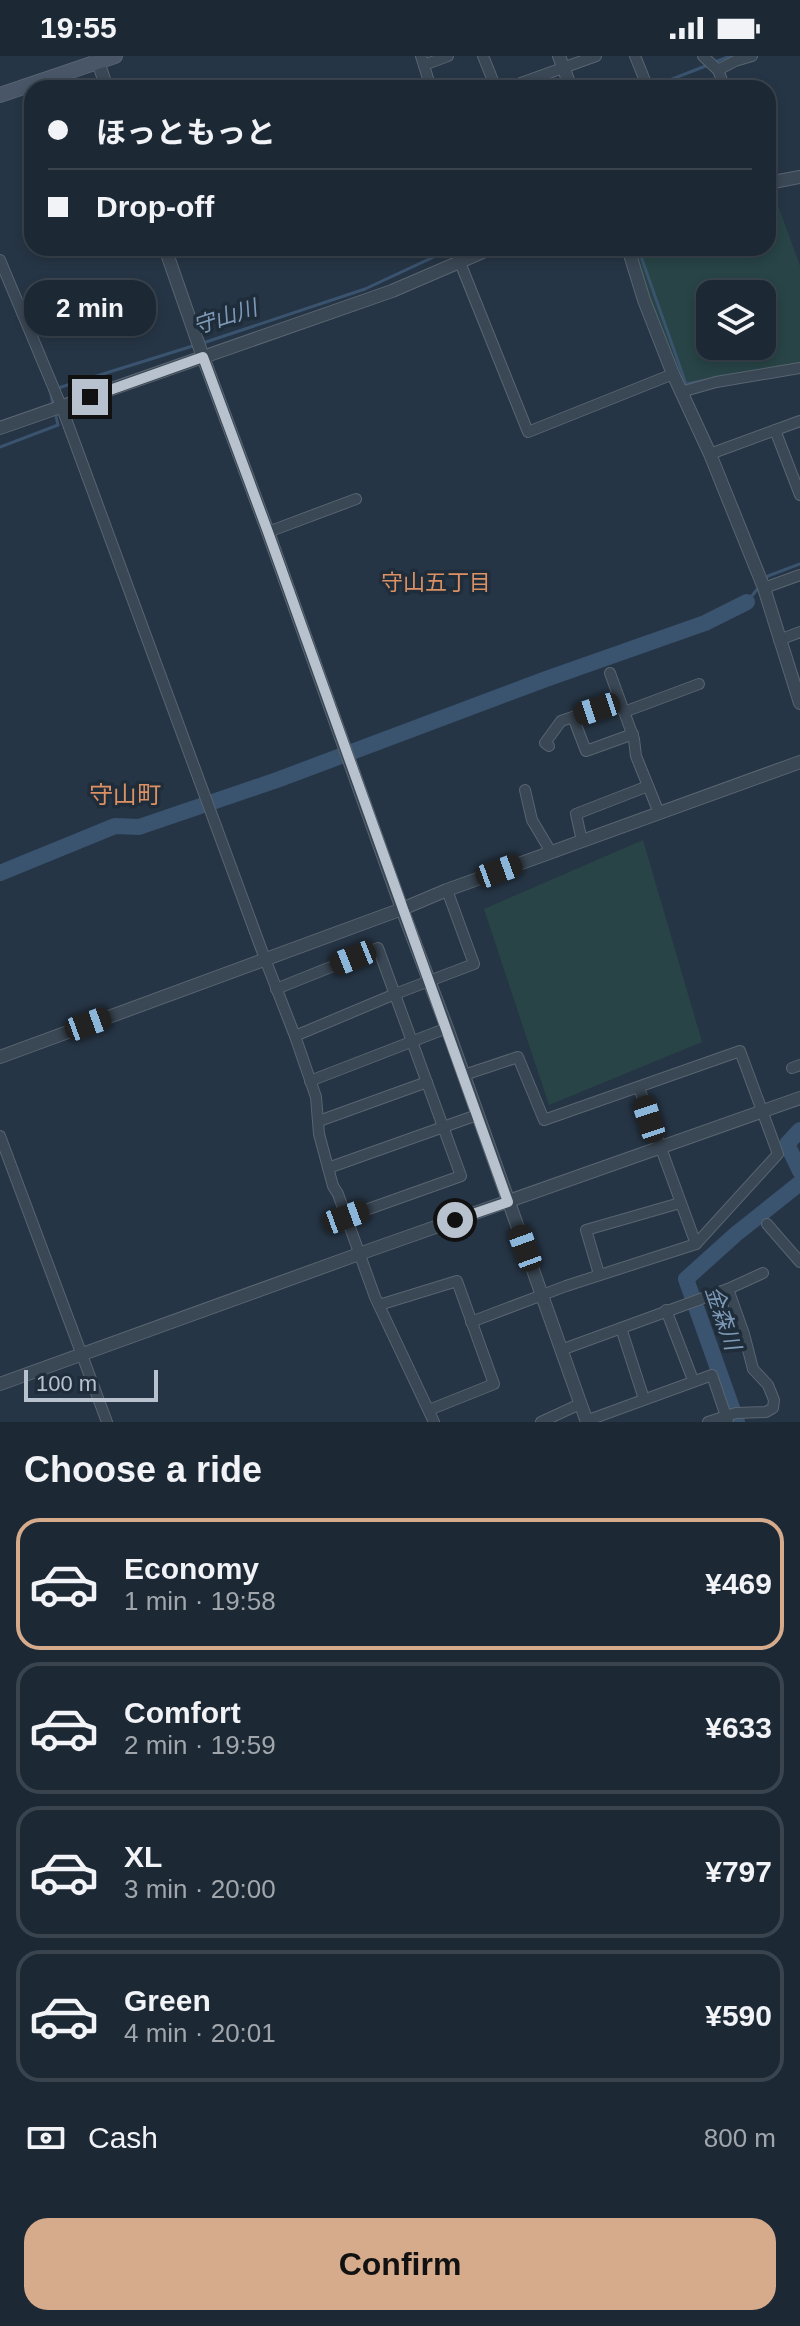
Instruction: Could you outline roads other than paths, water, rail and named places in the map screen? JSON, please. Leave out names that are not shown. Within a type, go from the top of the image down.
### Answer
[{"type":"main road","points":[[40,80],[97,59],[115,56]]},
{"type":"main road","points":[[0,95],[24,86]]},
{"type":"street","points":[[428,80],[422,61],[448,56]]},
{"type":"street","points":[[483,56],[493,80]]},
{"type":"street","points":[[524,80],[561,62],[596,56]]},
{"type":"street","points":[[635,56],[645,80]]},
{"type":"street","points":[[703,56],[718,70],[722,80]]},
{"type":"street","points":[[718,70],[752,56]]},
{"type":"street","points":[[97,59],[104,80]]},
{"type":"street","points":[[776,180],[800,177]]},
{"type":"street","points":[[168,256],[586,1421],[712,1375],[727,1419]]},
{"type":"street","points":[[0,428],[392,291],[470,256]]},
{"type":"street","points":[[630,256],[673,374],[710,454],[764,588],[799,699]]},
{"type":"street","points":[[0,260],[62,408],[295,1036],[316,1097],[319,1134],[333,1186],[379,1305],[434,1422]]},
{"type":"street","points":[[459,260],[528,432],[673,374]]},
{"type":"street","points":[[681,392],[716,382],[800,368]]},
{"type":"street","points":[[710,454],[800,421]]},
{"type":"street","points":[[775,430],[797,477],[800,495]]},
{"type":"street","points":[[268,532],[356,499]]},
{"type":"street","points":[[764,588],[800,575]]},
{"type":"street","points":[[779,640],[800,632]]},
{"type":"street","points":[[610,673],[633,734],[636,756],[659,813]]},
{"type":"street","points":[[549,746],[545,743],[561,721],[699,684]]},
{"type":"street","points":[[573,717],[586,751],[633,734]]},
{"type":"street","points":[[0,1057],[800,762]]},
{"type":"street","points":[[582,841],[576,814],[648,786]]},
{"type":"street","points":[[525,790],[532,820],[551,852]]},
{"type":"street","points":[[295,1036],[474,964],[447,890]]},
{"type":"street","points":[[276,989],[378,948],[461,1176],[346,1217]]},
{"type":"street","points":[[310,1081],[447,1028]]},
{"type":"street","points":[[464,1075],[518,1057],[544,1120],[740,1051],[778,1154],[696,1244],[599,1274],[471,1322]]},
{"type":"street","points":[[319,1121],[427,1082]]},
{"type":"street","points":[[639,1088],[696,1244]]},
{"type":"street","points":[[0,1384],[800,1098]]},
{"type":"street","points":[[328,1168],[477,1115]]},
{"type":"street","points":[[0,1136],[107,1422]]},
{"type":"street","points":[[599,1274],[586,1230],[680,1203]]},
{"type":"street","points":[[767,1224],[800,1262]]},
{"type":"street","points":[[561,1350],[728,1289],[763,1273]]},
{"type":"street","points":[[379,1305],[457,1281],[494,1384],[429,1410]]},
{"type":"street","points":[[708,1422],[727,1419],[736,1413],[766,1412],[773,1408],[774,1400],[768,1385],[753,1369],[728,1289]]},
{"type":"street","points":[[666,1310],[693,1380]]},
{"type":"street","points":[[621,1328],[644,1399]]},
{"type":"street","points":[[541,1422],[580,1404]]},
{"type":"waterway","name":"守山川","points":[[715,62],[730,56]]},
{"type":"waterway","name":"守山川","points":[[670,80],[708,65]]},
{"type":"waterway","name":"守山川","points":[[203,343],[365,289],[436,256]]},
{"type":"waterway","name":"守山川","points":[[641,256],[686,384],[706,380]]},
{"type":"waterway","name":"守山川","points":[[58,388],[196,345]]},
{"type":"waterway","name":"守山川","points":[[50,390],[53,405]]},
{"type":"waterway","name":"守山川","points":[[0,447],[58,425],[55,412]]},
{"type":"waterway","points":[[764,581],[768,576],[800,564]]},
{"type":"waterway","points":[[747,602],[759,587]]},
{"type":"waterway","points":[[0,873],[115,826],[139,827],[277,780],[705,623],[747,602]]},
{"type":"waterway","name":"金森川","points":[[800,1130],[787,1144],[800,1171]]},
{"type":"waterway","name":"金森川","points":[[737,1422],[686,1279],[800,1183]]},
{"type":"district","name":"守山五丁目","points":[[436,582]]},
{"type":"district","name":"守山町","points":[[125,794]]}]
